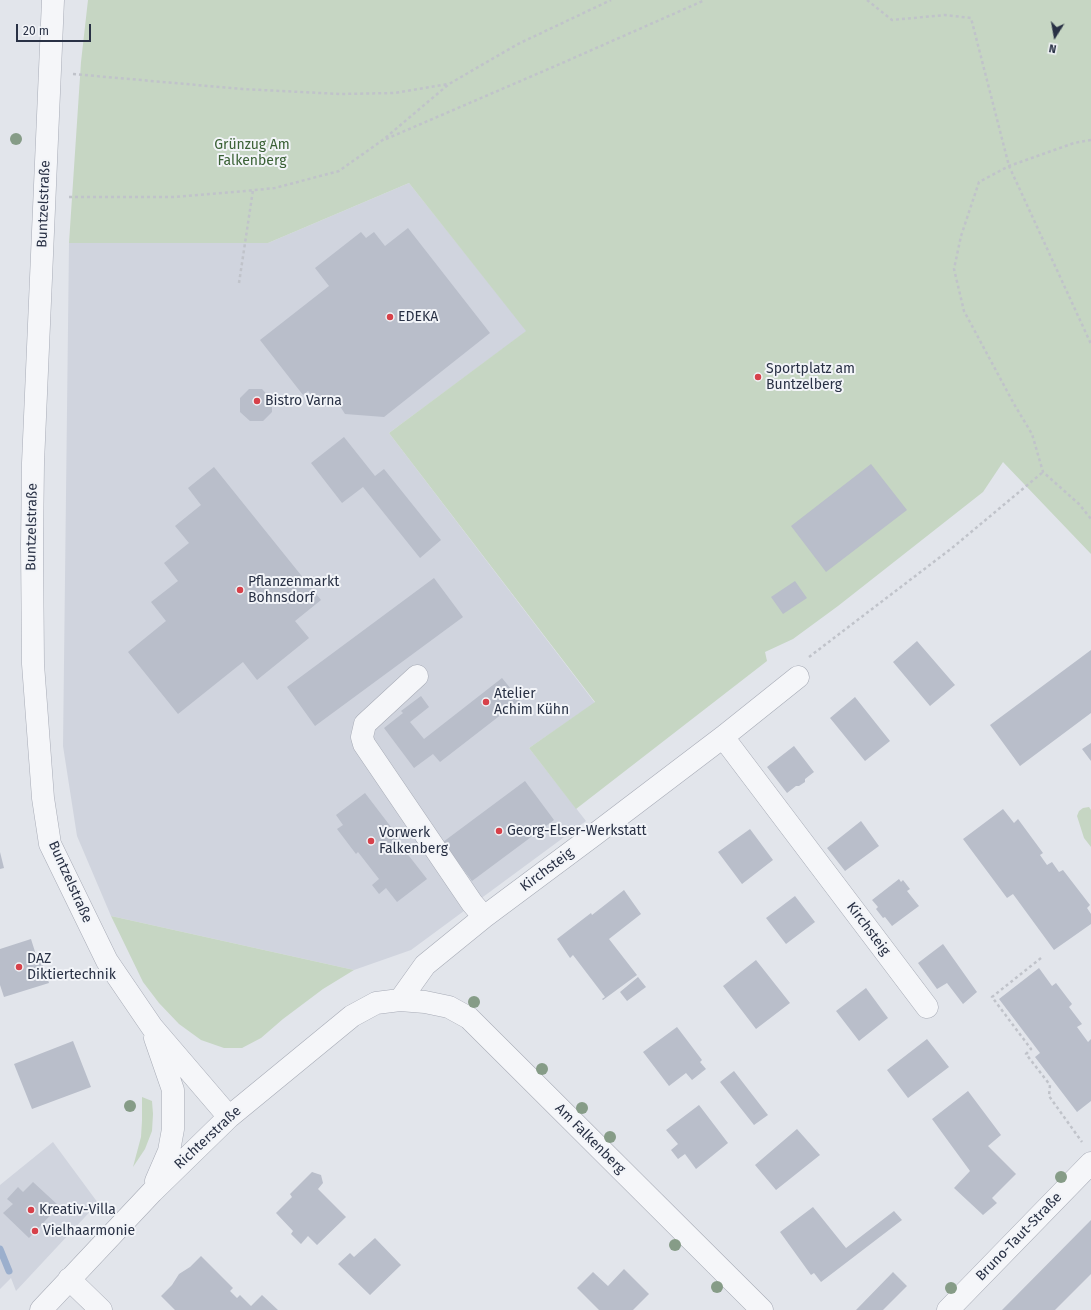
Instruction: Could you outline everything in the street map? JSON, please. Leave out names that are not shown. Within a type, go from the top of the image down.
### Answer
[{"type":"street","name":"Buntzelstraße","points":[[53,0],[33,463],[32,546],[32,664],[43,798],[50,844],[106,961],[152,1027],[229,1117]]},
{"type":"street","points":[[417,676],[365,724],[362,731],[362,737],[364,744],[484,917]]},
{"type":"street","name":"Kirchsteig","points":[[400,1000],[425,965],[484,917],[594,835],[798,677]]},
{"type":"street","name":"Kirchsteig","points":[[722,737],[927,1007]]},
{"type":"street","name":"Richterstraße","points":[[41,1310],[152,1192],[229,1117],[352,1016],[376,1003],[400,1000]]},
{"type":"street","name":"Am Falkenberg","points":[[400,1000],[425,1002],[449,1007],[469,1018],[762,1310]]},
{"type":"street","name":"Buntzelstraße","points":[[152,1027],[173,1090],[173,1129],[169,1151],[152,1192]]},
{"type":"street","name":"Bruno-Taut-Straße","points":[[948,1310],[1089,1155]]},
{"type":"street","points":[[69,1279],[101,1310]]},
{"type":"path","points":[[45,197],[174,197],[275,188],[339,171],[384,139],[449,84],[518,44],[611,0]]},
{"type":"path","points":[[384,139],[553,68],[705,0]]},
{"type":"path","points":[[867,0],[892,20],[946,15],[971,18],[1009,166],[1091,344]]},
{"type":"path","points":[[50,72],[242,89],[340,94],[395,93],[449,84]]},
{"type":"path","points":[[1091,140],[1074,143],[1009,166],[979,182],[961,236],[954,269],[964,311],[1014,404],[1032,434],[1043,472],[1079,504],[1091,519]]},
{"type":"path","points":[[239,283],[253,190]]},
{"type":"path","points":[[798,677],[804,661],[952,548],[1043,472]]},
{"type":"path","points":[[1041,958],[992,997],[1031,1049],[1026,1054],[1050,1086],[1049,1096],[1089,1155]]},
{"type":"shaded area","points":[[409,183],[527,331],[389,433],[595,703],[529,748],[586,821],[411,950],[354,970],[111,916],[77,836],[63,746],[69,243],[268,243]]},
{"type":"shaded area","points":[[53,1142],[98,1203],[16,1291],[11,1278],[0,1289],[0,1185]]},
{"type":"green space","name":"Grünzug Am Falkenberg","points":[[88,0],[1091,0],[1091,554],[1003,462],[983,492],[838,606],[793,639],[765,652],[767,661],[576,809],[529,748],[595,702],[389,433],[526,331],[409,183],[268,243],[69,243],[81,62]]},
{"type":"green space","points":[[1089,807],[1091,810],[1091,847],[1084,838],[1077,816],[1079,811],[1083,808]]},
{"type":"green space","points":[[111,916],[354,970],[323,989],[283,1019],[261,1038],[242,1048],[224,1048],[201,1040],[179,1024],[159,1003],[143,982]]},
{"type":"green space","points":[[142,1097],[152,1101],[152,1131],[145,1149],[133,1167],[141,1137]]},
{"type":"building","points":[[408,228],[490,333],[384,417],[345,414],[336,400],[330,404],[316,401],[308,391],[303,395],[260,340],[329,286],[315,268],[361,232],[366,238],[374,232],[385,246]]},
{"type":"building","points":[[249,389],[262,389],[272,400],[272,412],[263,421],[250,421],[240,412],[240,398]]},
{"type":"building","points":[[344,437],[375,476],[384,469],[441,540],[420,558],[363,487],[342,503],[311,463]]},
{"type":"building","points":[[871,464],[907,510],[826,572],[791,526]]},
{"type":"building","name":"Pflanzenmarkt Bohnsdorf","points":[[214,467],[321,600],[295,621],[309,638],[257,680],[243,662],[178,714],[128,652],[166,621],[151,602],[178,581],[164,563],[189,543],[175,526],[201,505],[188,488]]},
{"type":"building","points":[[434,578],[463,617],[315,726],[287,687]]},
{"type":"building","points":[[795,581],[807,598],[783,614],[771,597]]},
{"type":"building","points":[[917,641],[955,685],[930,706],[893,662]]},
{"type":"building","points":[[1091,650],[1091,713],[1020,766],[990,725]]},
{"type":"building","points":[[502,678],[520,700],[440,762],[433,754],[414,768],[384,728],[403,713],[401,711],[421,696],[429,707],[410,722],[424,739]]},
{"type":"building","points":[[855,697],[890,741],[865,761],[830,718]]},
{"type":"building","points":[[1091,743],[1091,761],[1082,749]]},
{"type":"building","points":[[794,746],[814,772],[805,779],[805,782],[799,786],[796,786],[787,793],[767,767]]},
{"type":"building","name":"Georg-Elser-Werkstatt","points":[[525,781],[554,820],[472,881],[443,842]]},
{"type":"building","name":"Vorwerk Falkenberg","points":[[365,793],[391,827],[388,829],[427,879],[397,902],[386,888],[379,894],[372,885],[379,879],[358,852],[356,854],[337,829],[343,825],[336,815]]},
{"type":"building","points":[[1003,809],[1014,823],[1018,819],[1043,853],[1040,855],[1047,865],[1052,862],[1059,872],[1063,870],[1090,905],[1087,908],[1091,914],[1091,924],[1054,950],[1013,894],[1007,898],[963,839]]},
{"type":"building","points":[[861,821],[879,846],[845,871],[827,848]]},
{"type":"building","points":[[750,829],[773,860],[742,884],[718,852]]},
{"type":"building","points":[[0,852],[4,868],[0,869]]},
{"type":"building","points":[[899,879],[901,882],[903,880],[910,889],[907,891],[919,906],[892,926],[876,909],[878,907],[872,900]]},
{"type":"building","points":[[624,890],[641,914],[609,939],[637,975],[603,1000],[602,999],[605,997],[573,955],[570,958],[557,939],[591,913],[592,915]]},
{"type":"building","points":[[795,896],[815,922],[786,944],[766,918]]},
{"type":"building","points":[[31,939],[37,958],[40,957],[49,983],[4,997],[0,985],[0,949]]},
{"type":"building","points":[[943,944],[977,992],[963,1004],[947,983],[937,989],[918,963]]},
{"type":"building","points":[[756,960],[790,1003],[756,1029],[723,986]]},
{"type":"building","points":[[1039,968],[1052,986],[1056,983],[1072,1004],[1069,1007],[1082,1024],[1077,1027],[1088,1042],[1091,1039],[1091,1101],[1077,1112],[1035,1057],[1040,1053],[999,999]]},
{"type":"building","points":[[638,977],[646,987],[627,1001],[620,992]]},
{"type":"building","points":[[866,988],[888,1018],[859,1041],[836,1011]]},
{"type":"building","points":[[677,1027],[702,1060],[700,1062],[706,1069],[692,1080],[686,1073],[669,1086],[643,1052]]},
{"type":"building","points":[[927,1039],[949,1067],[908,1098],[887,1070]]},
{"type":"building","points":[[73,1041],[91,1087],[32,1109],[14,1064]]},
{"type":"building","points":[[734,1071],[768,1115],[754,1125],[720,1082]]},
{"type":"building","points":[[968,1091],[1001,1135],[988,1146],[1016,1174],[992,1198],[997,1203],[983,1215],[954,1188],[970,1171],[932,1119]]},
{"type":"building","points":[[699,1105],[728,1143],[696,1169],[685,1154],[678,1159],[671,1150],[678,1144],[666,1130]]},
{"type":"building","points":[[797,1129],[820,1155],[776,1190],[755,1165]]},
{"type":"building","points":[[312,1172],[321,1175],[323,1183],[318,1189],[346,1217],[317,1245],[308,1236],[301,1244],[291,1234],[293,1231],[276,1213],[292,1197],[290,1194]]},
{"type":"building","name":"Kreativ-Villa","points":[[33,1182],[59,1206],[29,1238],[3,1213],[13,1204],[7,1199],[18,1187],[23,1192]]},
{"type":"building","points":[[813,1207],[846,1248],[894,1211],[902,1220],[821,1282],[814,1273],[811,1275],[780,1232]]},
{"type":"building","points":[[1091,1220],[1091,1274],[1055,1310],[1002,1310]]},
{"type":"building","points":[[375,1238],[401,1265],[370,1295],[338,1264],[350,1253],[354,1257]]},
{"type":"building","points":[[201,1256],[233,1288],[230,1291],[237,1298],[240,1295],[251,1306],[262,1295],[278,1310],[175,1310],[161,1296],[172,1285],[179,1274],[190,1267]]},
{"type":"building","points":[[624,1269],[649,1294],[633,1310],[599,1310],[577,1288],[593,1272],[608,1286]]},
{"type":"building","points":[[893,1272],[907,1286],[883,1310],[856,1310]]},
{"type":"waterway","points":[[0,1249],[9,1271]]},
{"type":"place","name":"EDEKA","points":[[390,317]]},
{"type":"place","name":"Sportplatz am Buntzelberg","points":[[758,377]]},
{"type":"place","name":"Bistro Varna","points":[[257,401]]},
{"type":"place","name":"Pflanzenmarkt Bohnsdorf","points":[[240,590]]},
{"type":"place","name":"Atelier Achim Kühn","points":[[486,702]]},
{"type":"place","name":"Georg-Elser-Werkstatt","points":[[499,831]]},
{"type":"place","name":"Vorwerk Falkenberg","points":[[371,841]]},
{"type":"place","name":"DAZ Diktiertechnik","points":[[19,967]]},
{"type":"place","name":"Kreativ-Villa","points":[[31,1210]]},
{"type":"place","name":"Vielhaarmonie","points":[[35,1231]]}]
